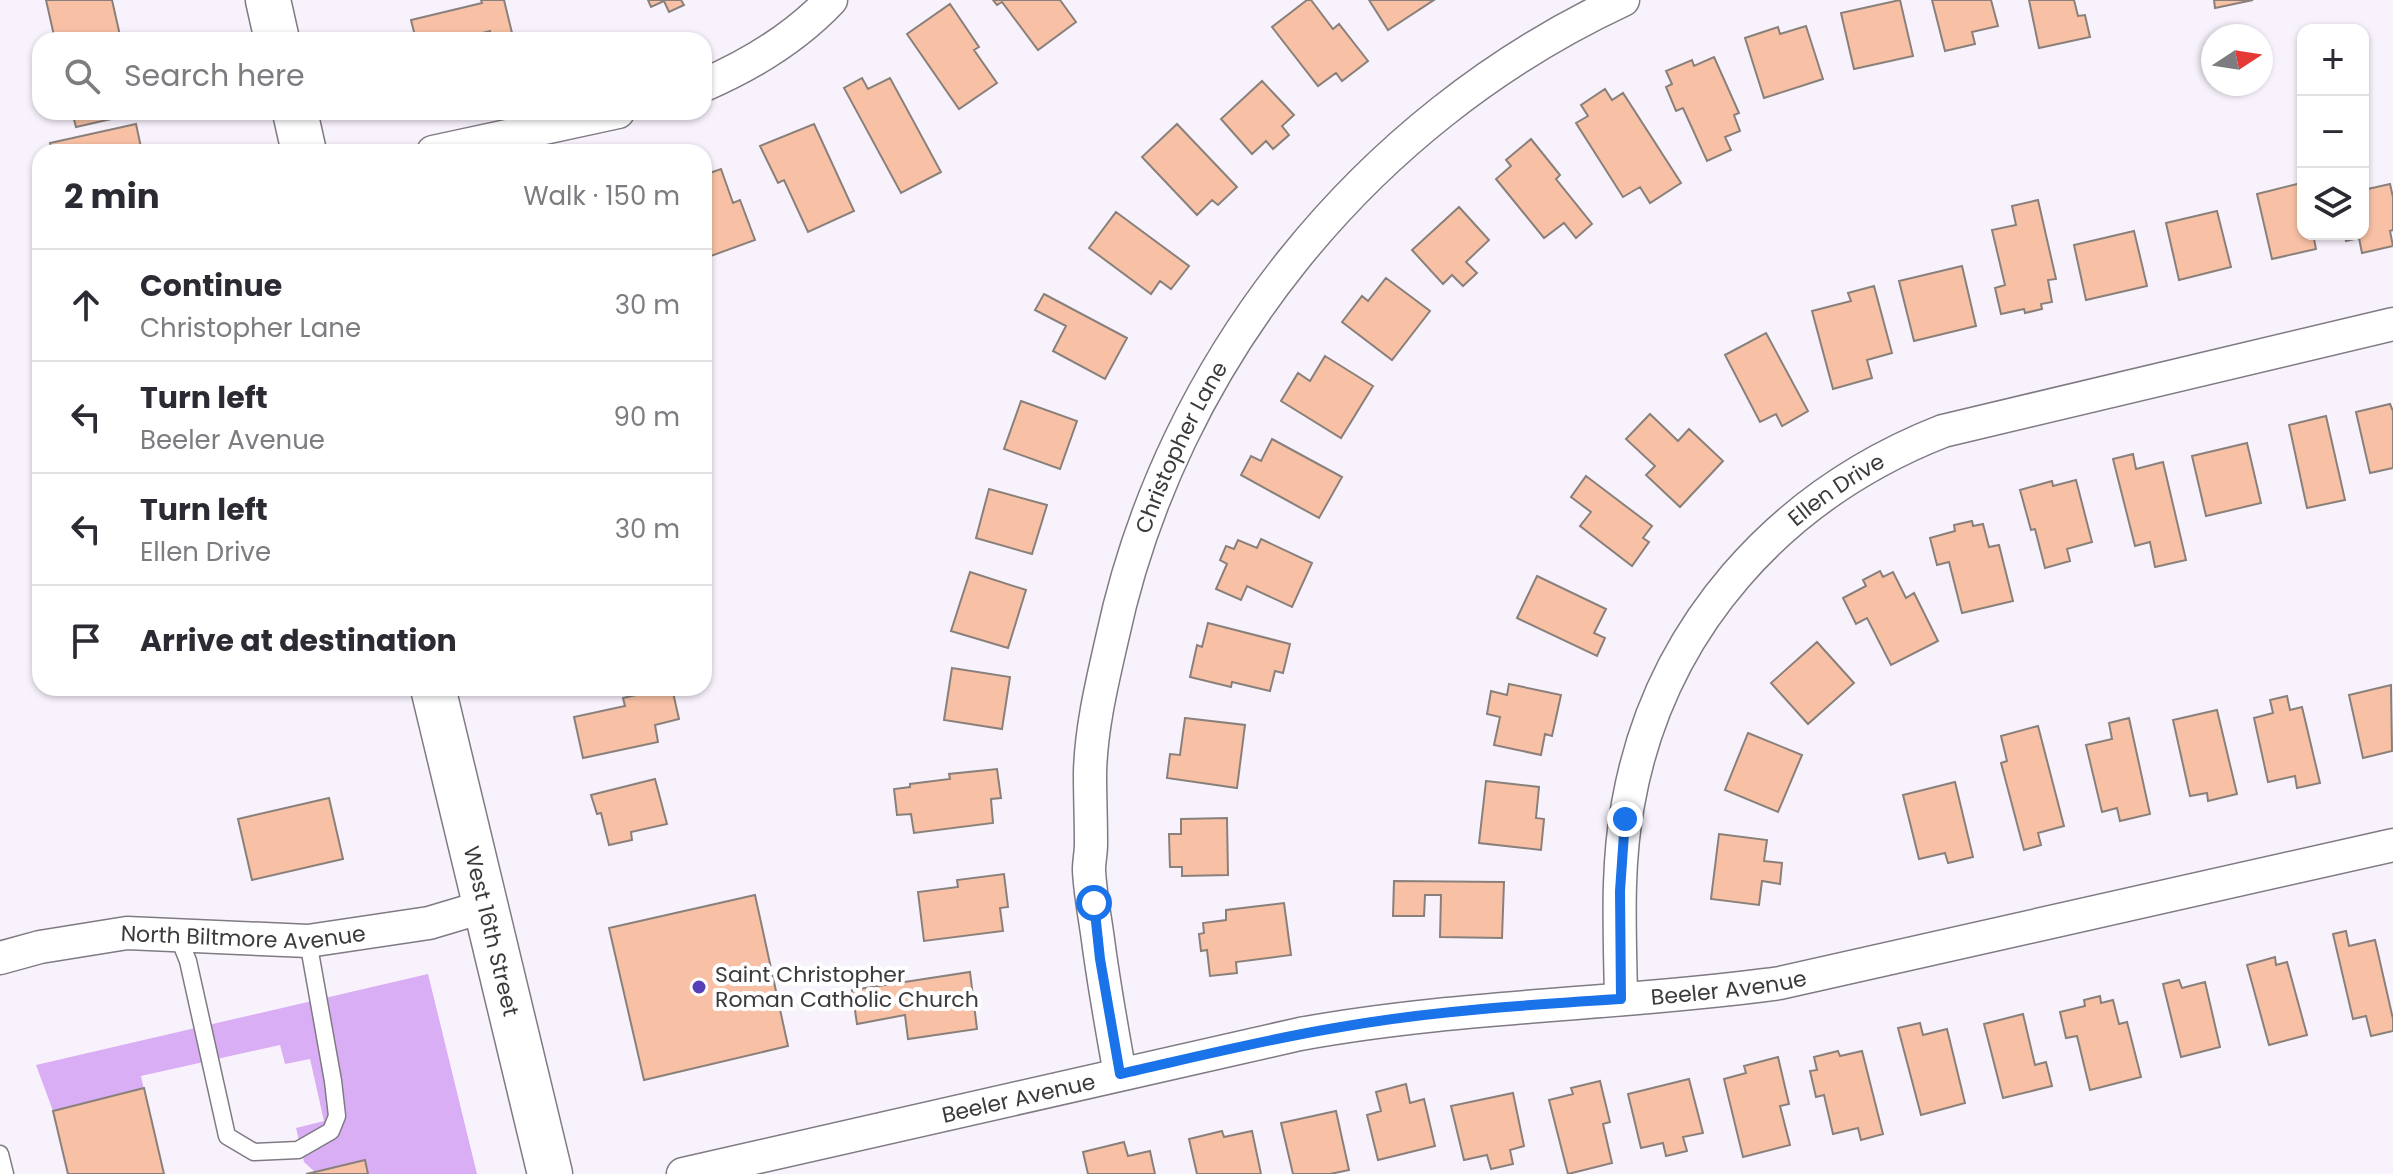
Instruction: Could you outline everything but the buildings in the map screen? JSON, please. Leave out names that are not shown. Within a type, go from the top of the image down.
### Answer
[{"type":"street","points":[[268,0],[275,32]]},
{"type":"street","points":[[712,81],[778,45],[831,0]]},
{"type":"street","name":"Christopher Lane","points":[[1120,1074],[1090,884],[1090,771],[1099,698],[1122,594],[1162,476],[1232,345],[1301,249],[1349,195],[1407,142],[1480,83],[1559,33],[1623,0]]},
{"type":"street","points":[[297,120],[302,144]]},
{"type":"street","points":[[470,144],[581,120]]},
{"type":"street","name":"Ellen Drive","points":[[1621,999],[1621,855],[1628,801],[1646,732],[1660,698],[1702,619],[1742,567],[1798,513],[1873,462],[1943,431],[2393,324]]},
{"type":"street","name":"West 16th Street","points":[[435,696],[550,1174]]},
{"type":"street","name":"Beeler Avenue","points":[[683,1174],[1246,1045],[1349,1025],[1488,1008],[1733,990],[1811,978],[2393,845]]},
{"type":"street","name":"North Biltmore Avenue","points":[[0,958],[40,947],[127,933],[308,941],[429,923],[486,906]]},
{"type":"lane","points":[[178,936],[188,961],[227,1136],[254,1152],[298,1150],[331,1131],[337,1116],[308,941]]},
{"type":"lane","points":[[0,1154],[5,1174]]},
{"type":"shaded area","points":[[428,974],[477,1174],[368,1174],[364,1160],[315,1172],[304,1162],[296,1128],[324,1121],[310,1059],[285,1064],[280,1045],[141,1076],[144,1090],[53,1111],[36,1065]]},
{"type":"place","name":"Saint Christopher Roman Catholic Church","points":[[699,987]]},
{"type":"route","points":[[1094,903],[1100,959],[1120,1074],[1336,1027],[1496,1007],[1621,999],[1620,891],[1625,819]]}]
